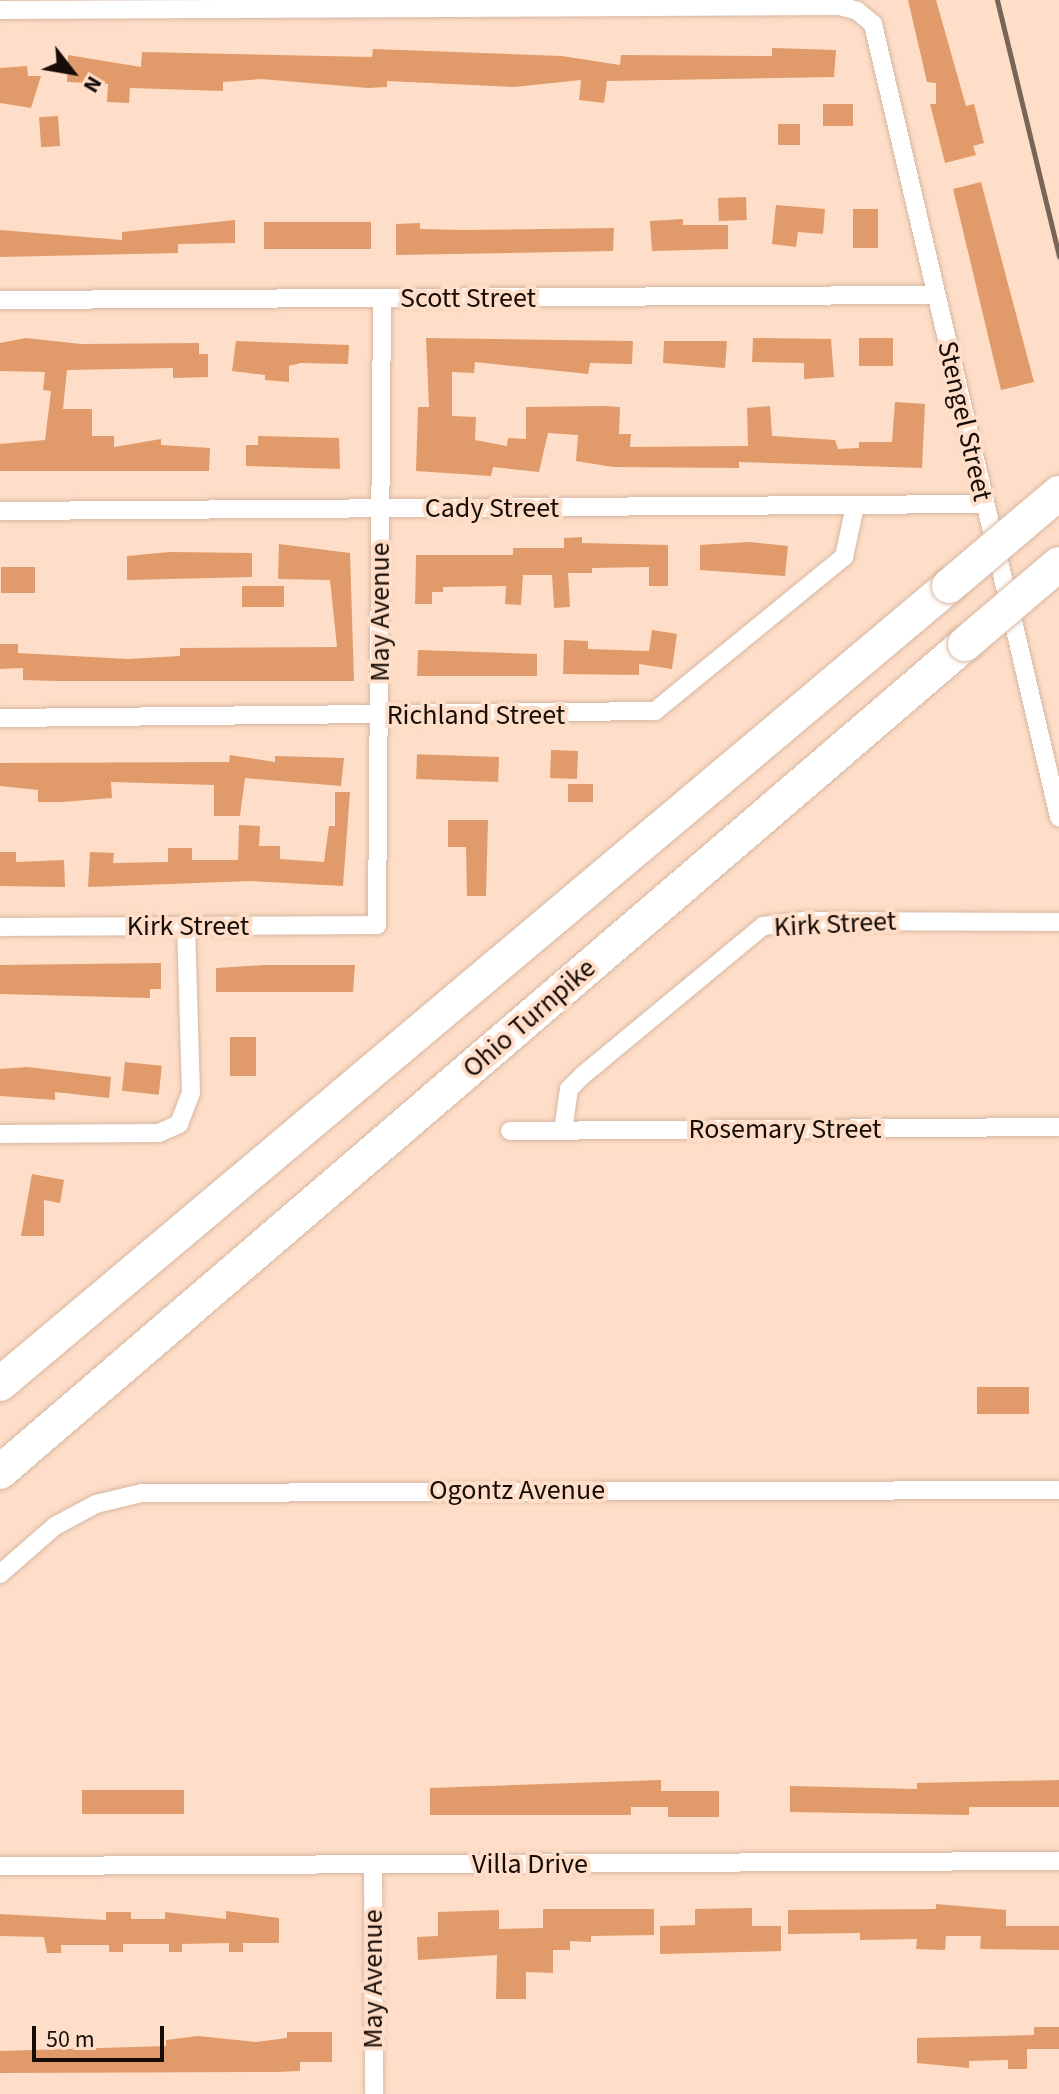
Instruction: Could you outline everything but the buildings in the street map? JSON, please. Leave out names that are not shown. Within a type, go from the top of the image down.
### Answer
[{"type":"highway","points":[[0,1384],[1059,493]]},
{"type":"highway","name":"Ohio Turnpike","points":[[0,1472],[1059,564]]},
{"type":"street","name":"Stengel Street","points":[[0,10],[840,6],[873,24],[985,504],[1054,769],[1059,817]]},
{"type":"street","name":"Scott Street","points":[[0,300],[935,295]]},
{"type":"street","name":"May Avenue","points":[[377,925],[382,298]]},
{"type":"street","name":"Cady Street","points":[[0,511],[985,504]]},
{"type":"street","name":"Richland Street","points":[[0,718],[655,711],[844,557],[855,506]]},
{"type":"street","name":"Kirk Street","points":[[563,1131],[563,1107],[583,1075],[763,926],[805,921],[1059,922]]},
{"type":"street","name":"Kirk Street","points":[[0,927],[377,925]]},
{"type":"street","points":[[0,1134],[170,1132],[184,1119],[191,1093],[186,926]]},
{"type":"street","name":"Rosemary Street","points":[[510,1131],[1059,1127]]},
{"type":"street","name":"Ogontz Avenue","points":[[0,1574],[55,1526],[96,1504],[142,1493],[1059,1490]]},
{"type":"street","name":"Villa Drive","points":[[0,1866],[1059,1861]]},
{"type":"street","name":"May Avenue","points":[[373,1865],[374,2094]]},
{"type":"railway","points":[[997,0],[1059,257]]}]
